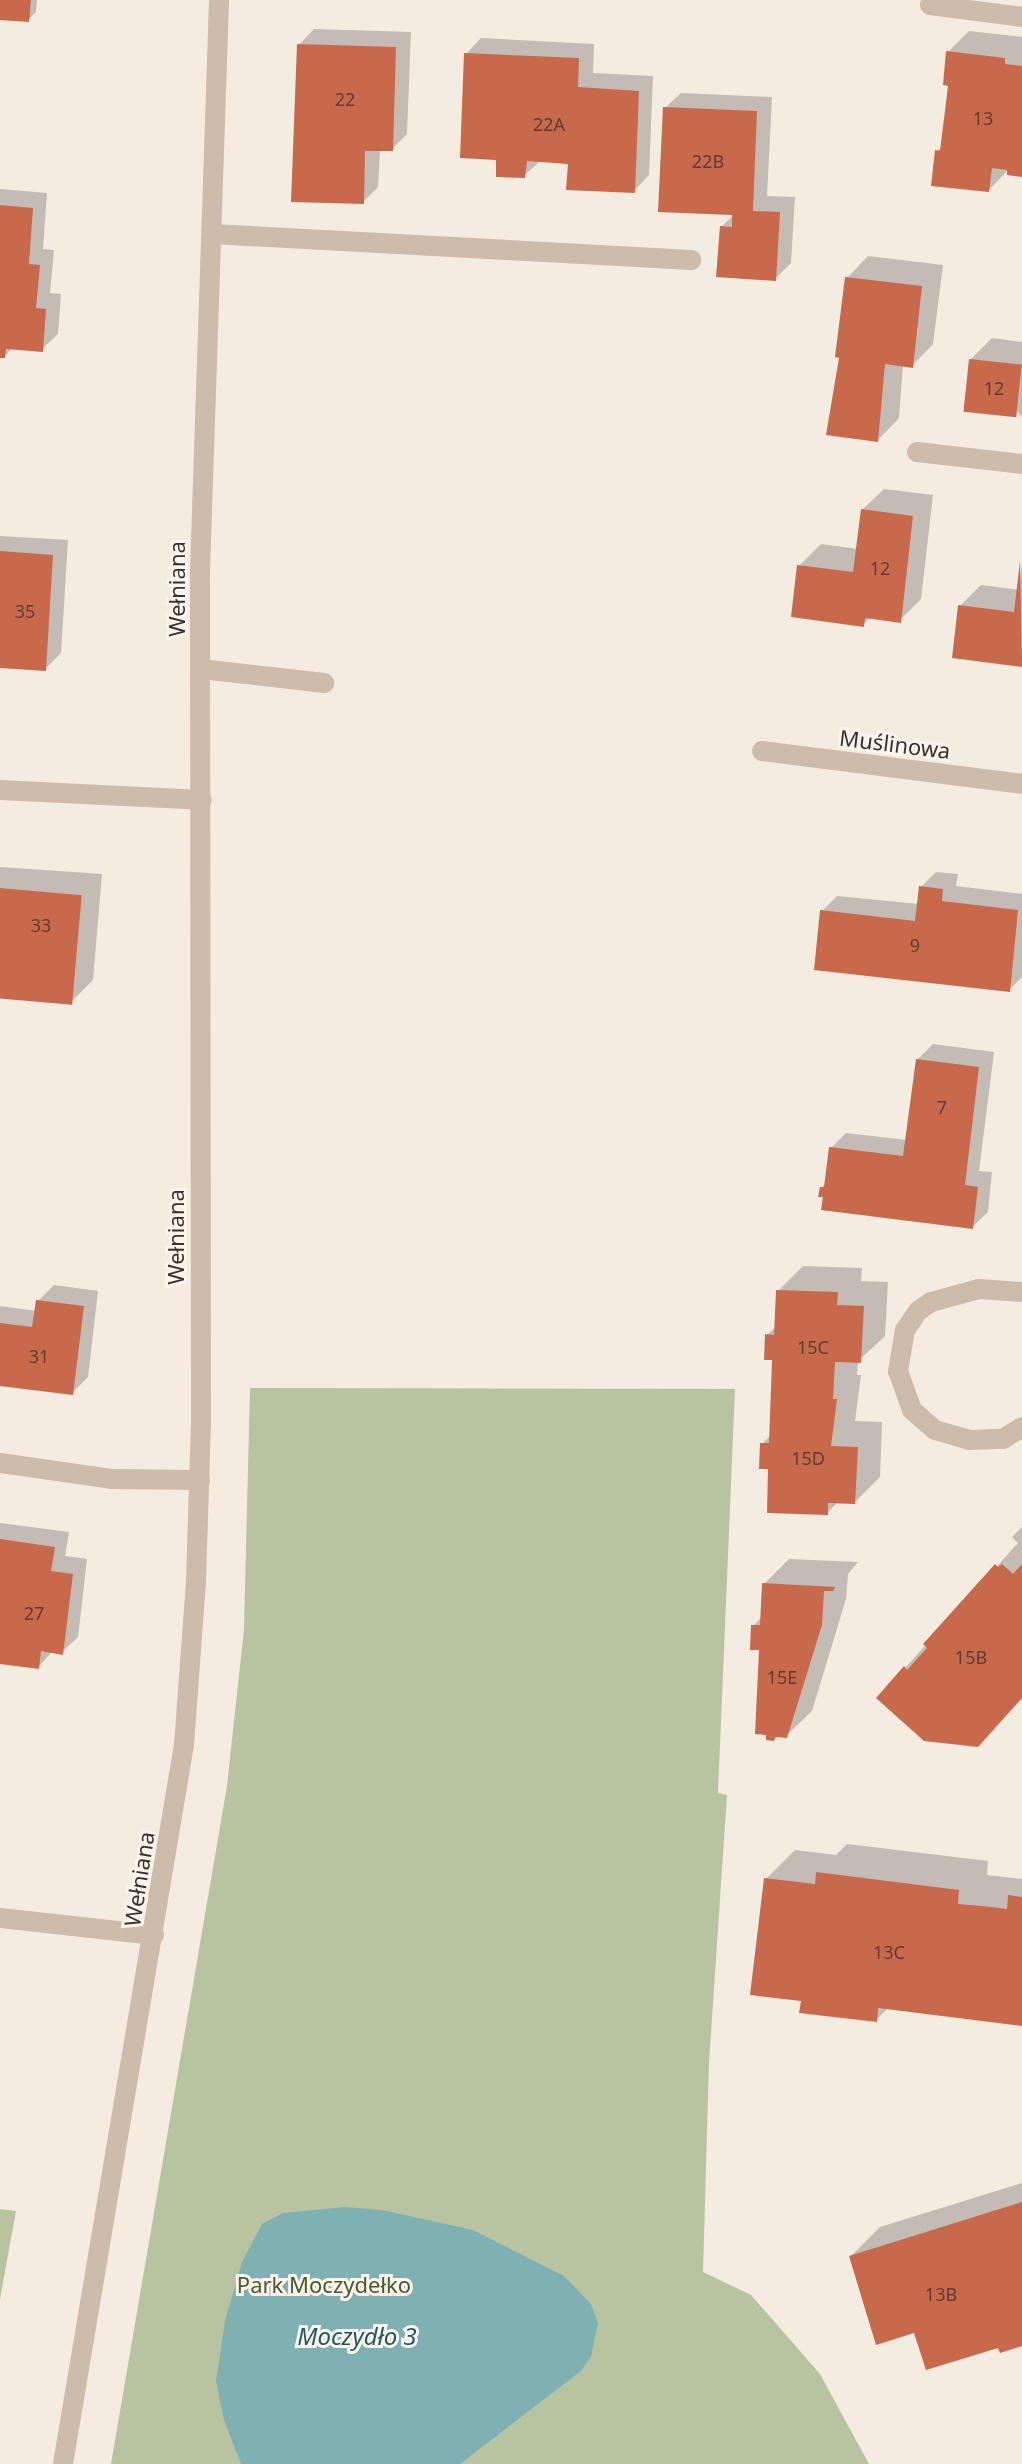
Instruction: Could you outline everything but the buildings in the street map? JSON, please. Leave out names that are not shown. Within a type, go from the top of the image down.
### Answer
[{"type":"street","name":"Wełniana","points":[[63,2464],[184,1745],[200,1480],[200,571],[219,0]]},
{"type":"street","points":[[930,5],[1022,17]]},
{"type":"street","points":[[212,234],[691,260]]},
{"type":"street","points":[[917,452],[1022,464]]},
{"type":"street","points":[[201,669],[324,683]]},
{"type":"street","name":"Muślinowa","points":[[762,751],[1022,784]]},
{"type":"street","points":[[0,790],[202,800]]},
{"type":"street","points":[[1022,1292],[979,1289],[931,1302],[918,1311],[905,1330],[898,1371],[912,1410],[935,1430],[969,1440],[1003,1439],[1022,1427]]},
{"type":"street","points":[[0,1463],[113,1479],[200,1480]]},
{"type":"street","points":[[0,1918],[154,1935]]},
{"type":"green space","name":"Park Moczydełko","points":[[250,1388],[735,1389],[718,1793],[727,1795],[709,2063],[703,2272],[751,2295],[820,2374],[869,2464],[111,2464],[227,1786],[244,1629]]},
{"type":"green space","points":[[0,2209],[16,2211],[0,2299]]},
{"type":"water","name":"Moczydło 3","points":[[345,2207],[382,2210],[473,2230],[564,2276],[591,2304],[598,2323],[591,2357],[581,2371],[460,2464],[241,2464],[224,2420],[216,2381],[225,2321],[242,2262],[262,2224],[283,2213]]}]
